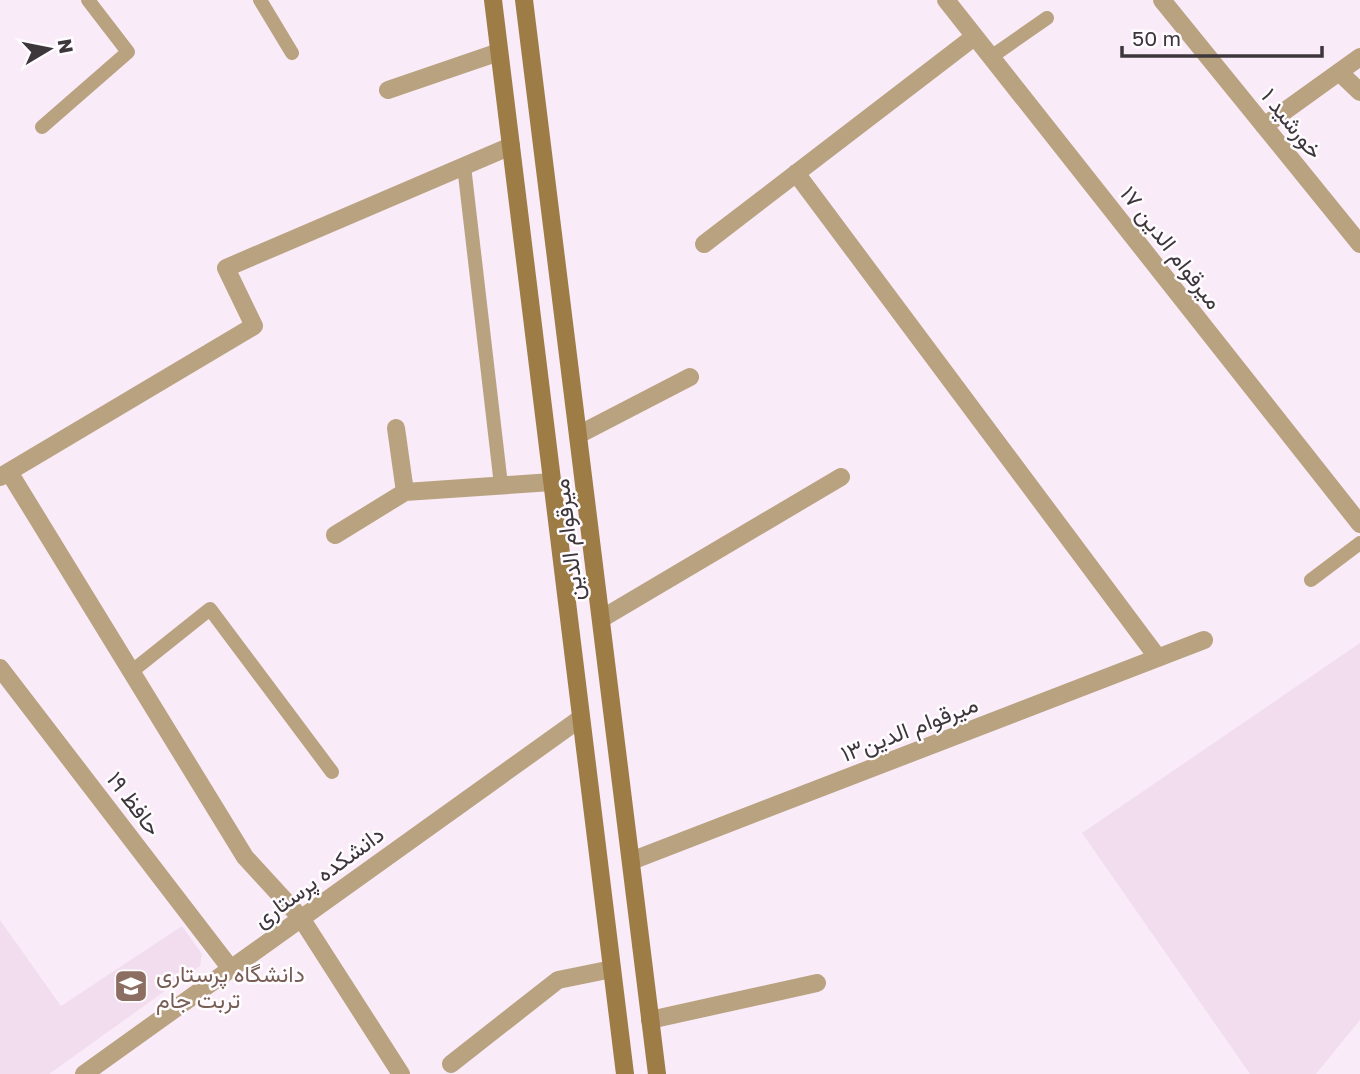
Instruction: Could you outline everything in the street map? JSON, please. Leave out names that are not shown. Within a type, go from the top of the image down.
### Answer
[{"type":"main road","name":"میرقوام الدین","points":[[493,0],[625,1074]]},
{"type":"main road","name":"میرقوام الدین","points":[[524,0],[657,1074]]},
{"type":"main road","points":[[508,121],[518,127],[530,127],[539,119]]},
{"type":"main road","points":[[518,198],[527,191],[538,190],[549,195]]},
{"type":"street","name":"میرقوام الدین ۱۷","points":[[946,0],[1360,524]]},
{"type":"street","name":"خورشید ۱","points":[[1169,3],[1360,244]]},
{"type":"street","points":[[704,244],[974,37]]},
{"type":"street","points":[[388,90],[499,52]]},
{"type":"street","points":[[1264,126],[1360,57]]},
{"type":"street","points":[[1339,72],[1360,92]]},
{"type":"street","points":[[397,1072],[301,918],[245,857],[4,474],[254,326],[226,268],[511,146]]},
{"type":"street","points":[[796,173],[1158,658]]},
{"type":"street","points":[[578,435],[690,376]]},
{"type":"street","points":[[396,428],[405,492]]},
{"type":"street","points":[[601,619],[841,477]]},
{"type":"street","points":[[335,535],[405,492],[552,482]]},
{"type":"street","name":"میرقوام الدین۱۳","points":[[631,860],[1204,640]]},
{"type":"street","name":"حافظ ۱۹","points":[[0,668],[231,969]]},
{"type":"street","name":"دانشکده پرستاری","points":[[83,1074],[581,718]]},
{"type":"street","points":[[451,1064],[558,980],[612,968]]},
{"type":"street","points":[[650,1020],[817,984]]},
{"type":"lane","points":[[41,127],[128,52],[88,0]]},
{"type":"lane","points":[[260,0],[292,53]]},
{"type":"lane","points":[[991,57],[1048,18]]},
{"type":"lane","points":[[464,166],[501,485]]},
{"type":"lane","points":[[1311,580],[1360,543]]},
{"type":"lane","points":[[131,672],[210,609],[332,772]]},
{"type":"shaded area","points":[[1360,643],[1360,1020],[1316,1074],[1250,1074],[1082,833]]},
{"type":"shaded area","name":"دانشگاه پرستاری تربت جام","points":[[0,920],[61,1006],[182,926],[202,954],[200,966],[49,1074],[0,1074]]},
{"type":"place","name":"دانشگاه پرستاری تربت جام","points":[[131,986]]}]
